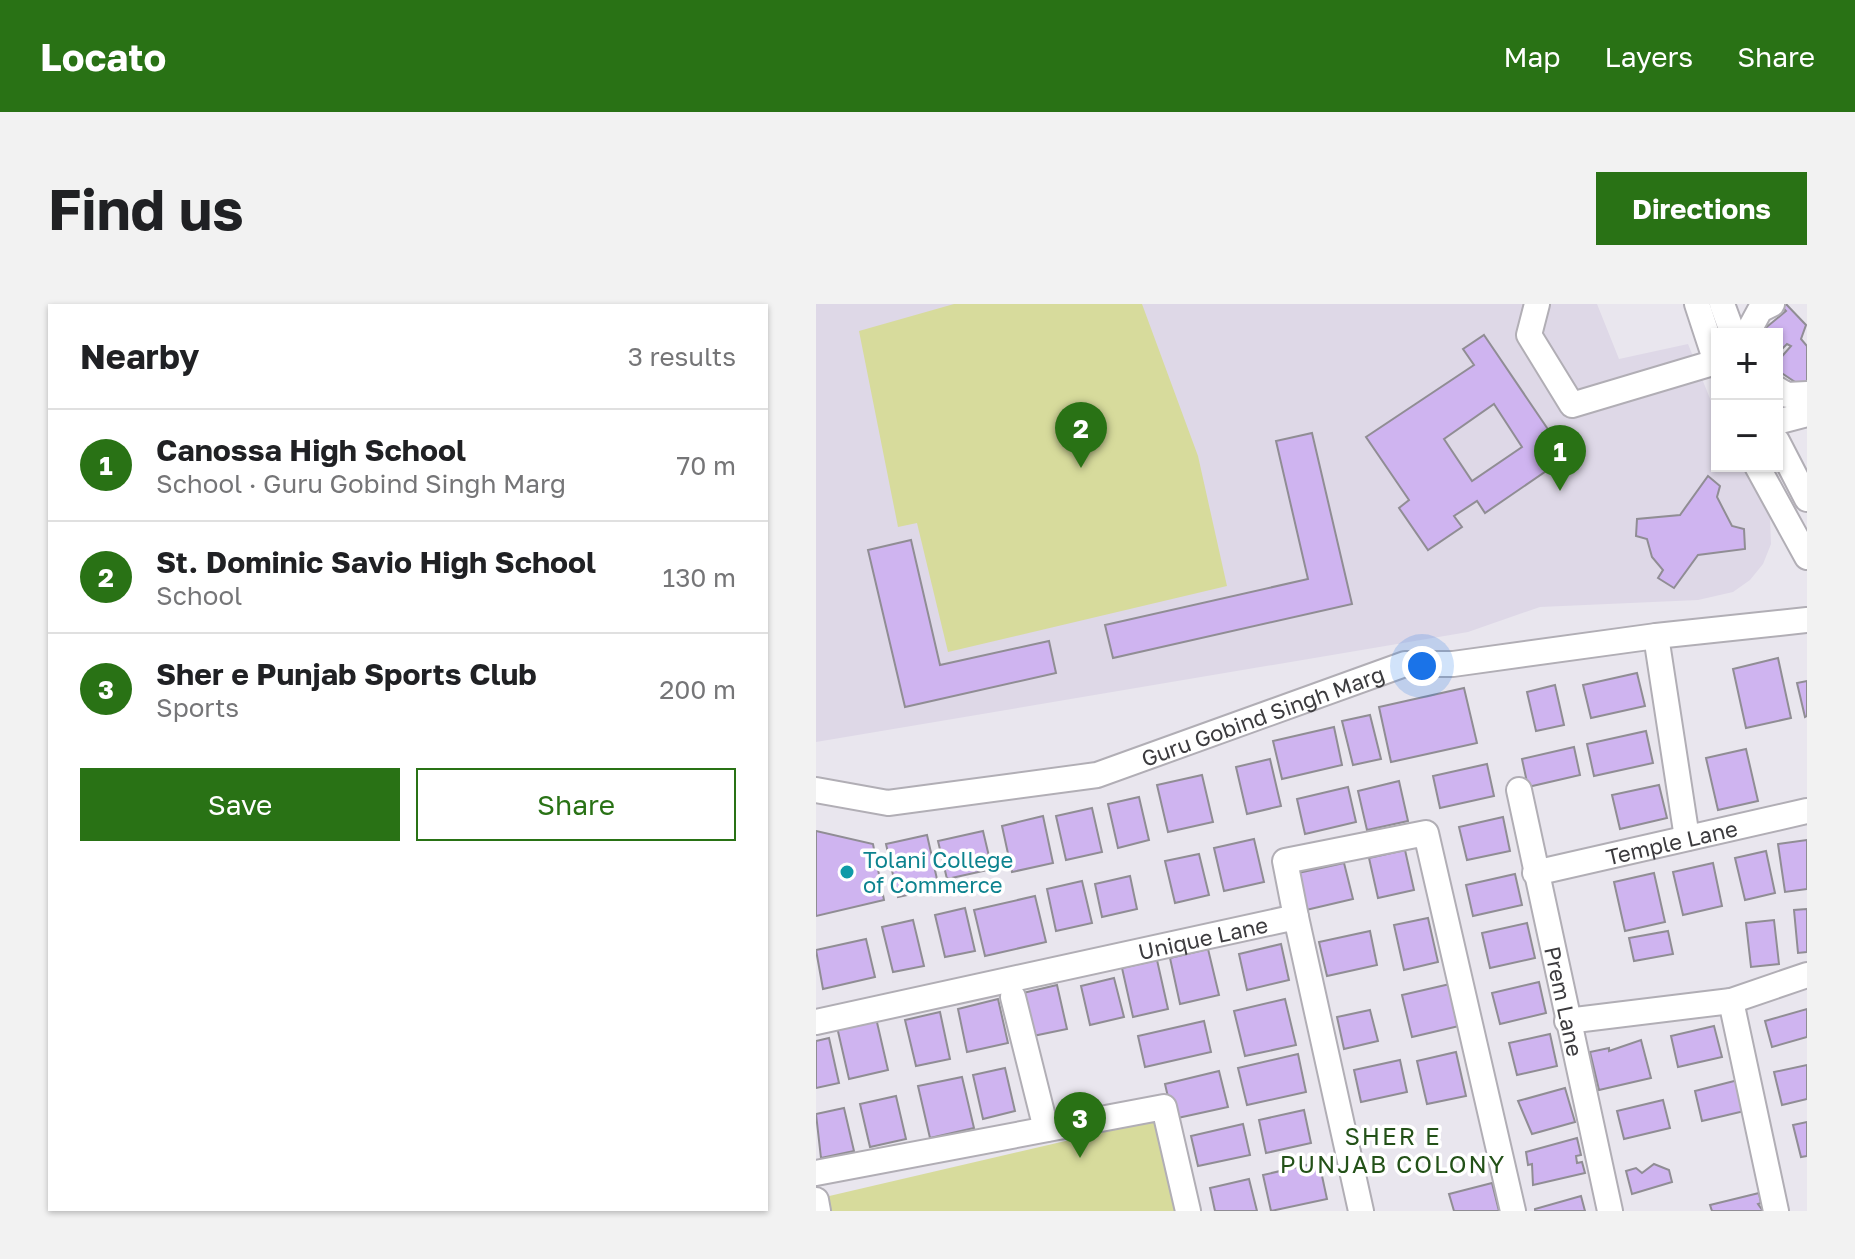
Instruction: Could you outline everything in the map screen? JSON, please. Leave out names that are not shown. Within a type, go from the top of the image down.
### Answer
[{"type":"street","points":[[1537,304],[1529,335],[1572,405],[1711,364]]},
{"type":"street","points":[[1697,304],[1711,347]]},
{"type":"street","points":[[1722,304],[1731,328]]},
{"type":"street","points":[[1750,328],[1760,310],[1772,304]]},
{"type":"street","points":[[1783,393],[1807,394]]},
{"type":"street","points":[[1783,420],[1807,414]]},
{"type":"street","points":[[1783,453],[1807,499]]},
{"type":"street","points":[[1760,472],[1807,557]]},
{"type":"street","name":"Guru Gobind Singh Marg","points":[[816,790],[888,803],[1097,775],[1405,664],[1453,664],[1656,636],[1807,620]]},
{"type":"street","points":[[1656,636],[1687,838]]},
{"type":"street","name":"Prem Lane","points":[[1519,790],[1610,1211]]},
{"type":"street","name":"Temple Lane","points":[[1535,873],[1807,811]]},
{"type":"street","points":[[1296,917],[1285,861],[1426,833],[1513,1211]]},
{"type":"street","name":"Unique Lane","points":[[816,1022],[1296,917],[1361,1211]]},
{"type":"street","points":[[1567,1021],[1731,1001],[1807,975]]},
{"type":"street","points":[[1013,997],[1046,1129]]},
{"type":"street","points":[[1731,1001],[1776,1211]]},
{"type":"street","points":[[816,1173],[1164,1107],[1188,1211]]},
{"type":"street","points":[[816,1200],[818,1211]]},
{"type":"shaded area","points":[[816,304],[1597,304],[1619,359],[1688,344],[1711,401],[1711,472],[1746,472],[1770,517],[1771,544],[1763,564],[1750,580],[1733,592],[1698,600],[1540,607],[1468,632],[816,742]]},
{"type":"green space","points":[[954,304],[1142,304],[1198,456],[1227,586],[948,652],[917,523],[898,527],[859,331]]},
{"type":"green space","points":[[1160,1119],[1181,1211],[828,1211],[825,1197]]},
{"type":"building","points":[[1786,304],[1806,325],[1801,339],[1807,346],[1807,390],[1783,374],[1783,355],[1791,346],[1787,344],[1783,348],[1783,328],[1765,328],[1786,311],[1782,307]]},
{"type":"building","points":[[1484,335],[1560,447],[1545,458],[1552,467],[1485,513],[1477,501],[1454,516],[1462,527],[1428,550],[1399,508],[1409,500],[1366,437],[1474,365],[1463,349]],"holes":[[[1494,404],[1522,447],[1472,481],[1444,439]]]},
{"type":"building","points":[[1312,433],[1352,604],[1113,658],[1105,625],[1308,579],[1276,441]]},
{"type":"building","points":[[1708,476],[1720,486],[1717,497],[1732,526],[1744,529],[1745,549],[1698,555],[1674,588],[1658,578],[1663,570],[1652,557],[1647,539],[1636,536],[1637,519],[1680,515]]},
{"type":"building","points":[[911,540],[940,665],[1049,641],[1056,673],[905,707],[868,550]]},
{"type":"building","points":[[1778,658],[1791,718],[1746,728],[1733,669]]},
{"type":"building","points":[[1637,673],[1645,706],[1591,718],[1583,685]]},
{"type":"building","points":[[1807,681],[1807,716],[1805,717],[1797,683]]},
{"type":"building","points":[[1555,685],[1564,725],[1536,731],[1527,692]]},
{"type":"building","points":[[1464,688],[1477,743],[1391,762],[1379,707]]},
{"type":"building","points":[[1370,715],[1381,759],[1353,765],[1342,721]]},
{"type":"building","points":[[1334,727],[1342,765],[1282,779],[1273,741]]},
{"type":"building","points":[[1646,731],[1653,763],[1594,776],[1587,744]]},
{"type":"building","points":[[1574,747],[1580,775],[1528,787],[1522,759]]},
{"type":"building","points":[[1746,749],[1758,801],[1718,810],[1706,758]]},
{"type":"building","points":[[1270,759],[1281,806],[1247,814],[1236,767]]},
{"type":"building","points":[[1487,764],[1494,796],[1440,808],[1433,776]]},
{"type":"building","points":[[1202,775],[1213,822],[1168,832],[1157,785]]},
{"type":"building","points":[[1399,781],[1408,821],[1367,830],[1358,791]]},
{"type":"building","points":[[1659,785],[1667,818],[1620,829],[1612,795]]},
{"type":"building","points":[[1348,787],[1356,822],[1305,834],[1297,799]]},
{"type":"building","points":[[1139,797],[1149,840],[1118,848],[1108,804]]},
{"type":"building","points":[[1092,808],[1102,852],[1066,860],[1056,816]]},
{"type":"building","points":[[1043,816],[1053,863],[1012,872],[1002,826]]},
{"type":"building","points":[[1503,817],[1510,851],[1467,860],[1459,827]]},
{"type":"building","name":"Tolani College of Commerce","points":[[816,831],[873,844],[884,900],[816,916]]},
{"type":"building","points":[[983,831],[992,869],[947,879],[938,841]]},
{"type":"building","points":[[927,835],[939,888],[898,897],[886,844]]},
{"type":"building","points":[[1254,839],[1264,882],[1224,891],[1214,848]]},
{"type":"building","points":[[1807,840],[1807,889],[1785,892],[1778,844]]},
{"type":"building","points":[[1405,850],[1414,890],[1378,898],[1369,858]]},
{"type":"building","points":[[1766,851],[1775,893],[1745,900],[1735,858]]},
{"type":"building","points":[[1199,854],[1209,895],[1175,903],[1165,861]]},
{"type":"building","points":[[1344,863],[1353,899],[1306,910],[1298,873]]},
{"type":"building","points":[[1713,863],[1722,906],[1683,915],[1673,872]]},
{"type":"building","points":[[1654,873],[1665,922],[1625,931],[1614,882]]},
{"type":"building","points":[[1515,874],[1522,905],[1473,916],[1466,885]]},
{"type":"building","points":[[1130,876],[1137,909],[1102,917],[1095,884]]},
{"type":"building","points":[[1082,881],[1092,923],[1056,931],[1047,889]]},
{"type":"building","points":[[1035,896],[1046,942],[985,956],[974,910]]},
{"type":"building","points":[[965,908],[975,951],[945,957],[935,915]]},
{"type":"building","points":[[1807,909],[1807,952],[1798,953],[1794,910]]},
{"type":"building","points":[[1428,918],[1438,962],[1404,970],[1394,925]]},
{"type":"building","points":[[913,920],[924,966],[893,972],[882,927]]},
{"type":"building","points":[[1774,920],[1779,964],[1751,967],[1746,923]]},
{"type":"building","points":[[1527,923],[1535,958],[1490,968],[1482,933]]},
{"type":"building","points":[[1370,931],[1377,965],[1327,976],[1319,942]]},
{"type":"building","points":[[1668,931],[1673,954],[1634,961],[1629,938]]},
{"type":"building","points":[[866,939],[875,977],[823,989],[816,950]]},
{"type":"building","points":[[1281,944],[1289,980],[1247,990],[1239,954]]},
{"type":"building","points":[[1208,949],[1219,995],[1180,1004],[1170,958]]},
{"type":"building","points":[[1157,960],[1168,1009],[1133,1017],[1122,968]]},
{"type":"building","points":[[1114,978],[1124,1017],[1090,1025],[1081,986]]},
{"type":"building","points":[[1539,982],[1546,1013],[1500,1024],[1492,993]]},
{"type":"building","points":[[1450,984],[1459,1026],[1412,1037],[1402,995]]},
{"type":"building","points":[[1057,985],[1067,1029],[1033,1036],[1023,993]]},
{"type":"building","points":[[998,999],[1008,1043],[967,1052],[958,1009]]},
{"type":"building","points":[[1285,999],[1296,1045],[1245,1056],[1234,1011]]},
{"type":"building","points":[[1807,1009],[1807,1037],[1772,1047],[1765,1021]]},
{"type":"building","points":[[1370,1010],[1378,1041],[1344,1049],[1337,1017]]},
{"type":"building","points":[[940,1012],[950,1059],[916,1066],[905,1020]]},
{"type":"building","points":[[876,1018],[888,1070],[849,1079],[837,1027]]},
{"type":"building","points":[[1204,1021],[1211,1052],[1145,1067],[1138,1036]]},
{"type":"building","points":[[1714,1026],[1722,1057],[1678,1067],[1671,1036]]},
{"type":"building","points":[[1550,1034],[1557,1066],[1517,1075],[1509,1043]]},
{"type":"building","points":[[829,1038],[839,1083],[816,1088],[816,1041]]},
{"type":"building","points":[[1641,1040],[1651,1078],[1599,1090],[1590,1052],[1609,1048],[1609,1051]]},
{"type":"building","points":[[1456,1052],[1466,1096],[1427,1104],[1417,1061]]},
{"type":"building","points":[[1298,1054],[1306,1092],[1247,1105],[1238,1068]]},
{"type":"building","points":[[1400,1060],[1407,1092],[1361,1102],[1354,1070]]},
{"type":"building","points":[[1807,1065],[1807,1099],[1782,1105],[1774,1072]]},
{"type":"building","points":[[1005,1068],[1015,1111],[983,1119],[973,1075]]},
{"type":"building","points":[[1219,1071],[1228,1107],[1173,1119],[1165,1084]]},
{"type":"building","points":[[962,1077],[974,1128],[930,1138],[918,1086]]},
{"type":"building","points":[[1746,1078],[1753,1109],[1702,1121],[1695,1091]]},
{"type":"building","points":[[1565,1088],[1575,1122],[1532,1134],[1518,1101]]},
{"type":"building","points":[[896,1096],[906,1139],[870,1147],[860,1104]]},
{"type":"building","points":[[1663,1100],[1670,1128],[1624,1139],[1617,1111]]},
{"type":"building","points":[[844,1108],[854,1151],[821,1158],[816,1114]]},
{"type":"building","points":[[1304,1110],[1311,1143],[1266,1153],[1259,1120]]},
{"type":"building","points":[[1807,1122],[1807,1156],[1801,1157],[1793,1125]]},
{"type":"building","points":[[1243,1124],[1250,1155],[1198,1166],[1191,1136]]},
{"type":"building","points":[[1577,1138],[1581,1155],[1576,1156],[1577,1163],[1582,1162],[1585,1173],[1533,1185],[1532,1164],[1528,1165],[1526,1152]]},
{"type":"building","points":[[1319,1162],[1327,1199],[1271,1211],[1263,1175]]},
{"type":"building","points":[[1654,1164],[1669,1170],[1672,1182],[1632,1194],[1626,1171],[1636,1168],[1642,1173]]},
{"type":"building","points":[[1249,1179],[1257,1211],[1215,1211],[1210,1188]]},
{"type":"building","points":[[1492,1183],[1499,1211],[1454,1211],[1449,1194]]},
{"type":"building","points":[[1759,1193],[1761,1203],[1758,1204],[1763,1211],[1712,1211],[1710,1205]]},
{"type":"building","points":[[1581,1196],[1585,1211],[1535,1211],[1535,1209]]},
{"type":"place","name":"St. Dominic Savio High School","points":[[1081,468]]},
{"type":"place","name":"Canossa High School","points":[[1560,491]]},
{"type":"place","name":"Tolani College of Commerce","points":[[847,872]]},
{"type":"place","name":"Sher e Punjab Sports Club","points":[[1080,1158]]},
{"type":"district","name":"SHER E PUNJAB COLONY","points":[[1393,1149]]}]
